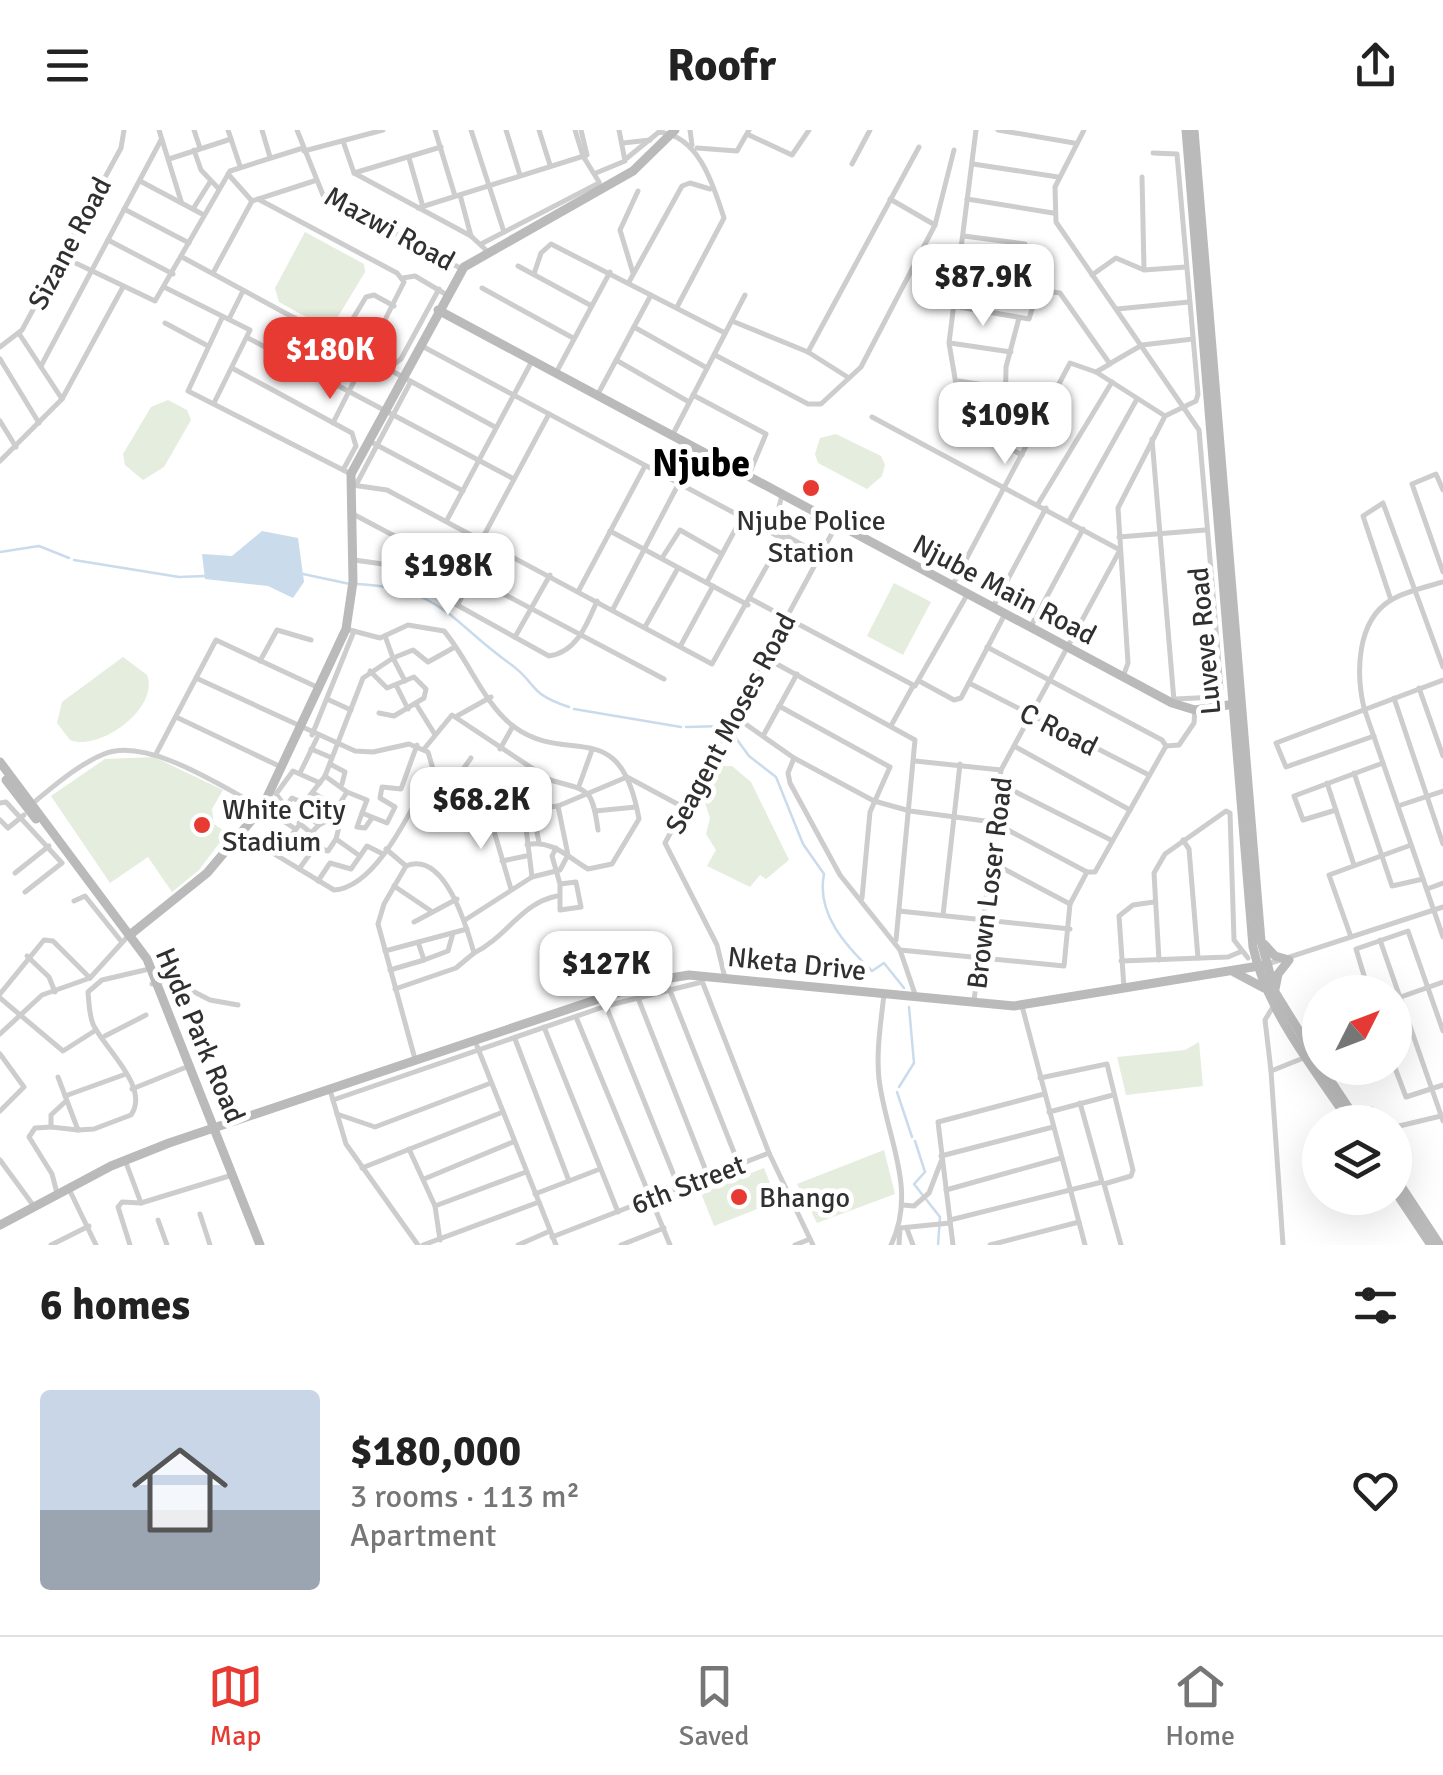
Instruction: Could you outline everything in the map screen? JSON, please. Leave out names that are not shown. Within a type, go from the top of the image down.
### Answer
[{"type":"street","name":"Sizane Road","points":[[0,347],[19,334],[121,148],[124,130]]},
{"type":"street","points":[[158,130],[181,201]]},
{"type":"street","points":[[194,130],[210,182],[219,189]]},
{"type":"street","points":[[228,130],[240,166]]},
{"type":"street","points":[[262,130],[270,157]]},
{"type":"street","name":"Mazwi Road","points":[[297,130],[314,180],[326,197],[461,271],[464,267]]},
{"type":"street","points":[[63,256],[152,302],[166,288],[228,174],[270,157],[383,130]]},
{"type":"street","points":[[435,130],[471,236]]},
{"type":"street","points":[[471,130],[504,233]]},
{"type":"street","points":[[506,130],[520,174]]},
{"type":"street","points":[[539,130],[550,165]]},
{"type":"street","points":[[578,130],[583,156],[600,186]]},
{"type":"street","points":[[620,130],[626,160]]},
{"type":"street","points":[[677,307],[724,218],[693,147],[690,130]]},
{"type":"street","points":[[624,143],[674,132],[693,147],[714,146],[734,152],[750,132],[792,156],[809,130]]},
{"type":"street","points":[[852,164],[870,130]]},
{"type":"street","points":[[976,130],[950,343],[959,381],[958,404],[980,432],[1022,455]]},
{"type":"street","points":[[998,130],[1076,143]]},
{"type":"street","points":[[1084,130],[1058,177],[1054,213],[1060,230],[1183,404],[1200,435],[1221,691],[1216,697],[1174,701],[1163,533],[1152,440]]},
{"type":"street","name":"Luveve Road","points":[[1186,130],[1257,944]]},
{"type":"street","name":"Luveve Road","points":[[1194,130],[1240,796],[1257,944],[1274,1005],[1302,1050]]},
{"type":"street","points":[[484,248],[644,163],[674,132]]},
{"type":"street","points":[[596,173],[626,160],[658,133]]},
{"type":"street","points":[[170,159],[231,139]]},
{"type":"street","points":[[41,366],[161,140]]},
{"type":"street","points":[[343,142],[354,173],[421,207],[484,248]]},
{"type":"street","points":[[354,173],[440,147]]},
{"type":"street","points":[[808,352],[919,148]]},
{"type":"street","points":[[715,355],[814,406],[849,378],[861,367],[935,225],[954,150]]},
{"type":"street","points":[[1123,676],[1128,663],[1118,508],[1165,416],[1197,398],[1177,154],[1153,152]]},
{"type":"street","points":[[421,207],[583,156]]},
{"type":"street","points":[[409,158],[421,207]]},
{"type":"street","points":[[973,164],[1058,177]]},
{"type":"street","points":[[228,174],[255,200],[403,278],[415,276],[443,292]]},
{"type":"street","points":[[1142,178],[1144,270]]},
{"type":"street","points":[[140,180],[204,215]]},
{"type":"street","points":[[213,274],[255,200],[314,180]]},
{"type":"street","points":[[194,209],[210,182]]},
{"type":"street","points":[[631,279],[682,186],[690,183],[706,191],[711,188]]},
{"type":"street","points":[[389,368],[402,359],[443,292],[484,248],[504,233],[600,186]]},
{"type":"street","points":[[631,279],[629,251],[620,230],[638,191]]},
{"type":"street","points":[[890,199],[935,225]]},
{"type":"street","points":[[967,199],[1054,213]]},
{"type":"street","points":[[124,209],[190,244]]},
{"type":"street","points":[[964,236],[1025,244]]},
{"type":"street","points":[[108,240],[173,274]]},
{"type":"street","points":[[534,274],[541,253],[551,244],[631,279],[725,334]]},
{"type":"street","points":[[182,257],[496,427]]},
{"type":"street","points":[[1092,275],[1116,258],[1144,270],[1186,267]]},
{"type":"street","points":[[518,266],[590,305]]},
{"type":"street","points":[[958,271],[1030,281],[1038,290],[1060,293],[1110,364]]},
{"type":"street","points":[[556,374],[610,272]]},
{"type":"street","points":[[333,423],[404,287],[403,278]]},
{"type":"street","points":[[0,461],[62,399],[122,288]]},
{"type":"street","points":[[166,288],[250,330],[214,403]]},
{"type":"street","points":[[482,288],[573,338]]},
{"type":"street","points":[[953,306],[1019,318],[1032,315],[1038,290]]},
{"type":"street","points":[[244,291],[208,346],[186,390],[350,479],[384,489],[447,520],[715,664],[791,524]]},
{"type":"street","points":[[350,479],[406,381],[443,292]]},
{"type":"street","points":[[597,396],[651,294]]},
{"type":"street","points":[[340,340],[366,297],[374,295],[394,306]]},
{"type":"street","points":[[672,436],[745,295]]},
{"type":"street","points":[[1116,310],[1189,302]]},
{"type":"street","name":"Njube Main Road","points":[[438,310],[1123,676],[1195,710],[1236,704]]},
{"type":"street","points":[[277,352],[295,318]]},
{"type":"street","points":[[980,432],[1005,421],[1009,389],[1006,367],[1019,318]]},
{"type":"street","points":[[732,321],[808,352],[849,378]]},
{"type":"street","points":[[165,323],[208,346]]},
{"type":"street","points":[[634,328],[708,368]]},
{"type":"street","points":[[19,334],[62,399]]},
{"type":"street","points":[[248,338],[514,479]]},
{"type":"street","points":[[1096,372],[1142,345],[1193,339]]},
{"type":"street","points":[[950,343],[1011,352]]},
{"type":"street","points":[[420,345],[742,517],[820,554]]},
{"type":"street","points":[[0,359],[40,423]]},
{"type":"street","points":[[616,360],[766,434],[748,477]]},
{"type":"street","points":[[447,520],[532,362]]},
{"type":"street","points":[[952,586],[1070,363],[1096,372],[1165,416]]},
{"type":"street","points":[[232,368],[352,433],[357,442],[350,479],[350,630],[301,771]]},
{"type":"street","points":[[959,381],[1009,389]]},
{"type":"street","points":[[1038,504],[1112,382]]},
{"type":"street","points":[[1069,521],[1136,398]]},
{"type":"street","points":[[482,539],[549,414]]},
{"type":"street","points":[[872,417],[1120,550]]},
{"type":"street","points":[[0,421],[16,447]]},
{"type":"street","points":[[972,421],[995,424],[1012,440],[1031,438]]},
{"type":"street","points":[[372,443],[463,491]]},
{"type":"street","points":[[613,609],[692,446]]},
{"type":"street","points":[[579,590],[645,466]]},
{"type":"street","points":[[1443,490],[1436,474],[1412,484],[1443,572]]},
{"type":"street","points":[[782,496],[778,507],[791,524],[805,525],[818,514]]},
{"type":"street","points":[[1391,600],[1363,516],[1383,504],[1440,650],[1443,667]]},
{"type":"street","points":[[993,607],[1046,508]]},
{"type":"street","points":[[350,513],[664,679]]},
{"type":"street","points":[[681,646],[742,517]]},
{"type":"street","name":"Seagent Moses Road","points":[[725,978],[717,945],[665,846],[837,524]]},
{"type":"street","points":[[1030,628],[1083,529]]},
{"type":"street","points":[[610,530],[710,584],[786,616],[913,686]]},
{"type":"street","points":[[662,558],[680,530],[722,554]]},
{"type":"street","points":[[1119,538],[1206,530]]},
{"type":"street","name":"Brown Loser Road","points":[[974,1004],[1001,770],[1120,550]]},
{"type":"street","points":[[353,560],[383,564],[552,656],[582,635],[597,601]]},
{"type":"street","points":[[645,627],[678,567]]},
{"type":"street","points":[[458,604],[473,575]]},
{"type":"street","points":[[516,637],[550,575]]},
{"type":"street","points":[[1443,582],[1391,600],[1376,614],[1362,647],[1364,708],[1426,888],[1439,912],[1443,938]]},
{"type":"street","points":[[892,724],[913,686],[921,682],[968,594]]},
{"type":"street","points":[[921,682],[956,700],[969,684],[1005,614]]},
{"type":"street","points":[[350,630],[385,636],[408,625],[440,630],[512,726],[614,759],[628,777],[636,807],[636,827],[612,864],[588,869],[556,848],[539,842],[526,846]]},
{"type":"street","points":[[260,660],[277,630],[312,640]]},
{"type":"street","points":[[0,1034],[42,995],[90,978],[126,937],[181,898],[243,834],[262,808],[350,630]]},
{"type":"street","points":[[385,636],[405,681]]},
{"type":"street","points":[[156,754],[216,640],[320,689]]},
{"type":"street","points":[[304,803],[325,776],[335,744],[370,671],[413,650],[428,662],[456,647]]},
{"type":"street","points":[[988,648],[1162,740],[1166,746]]},
{"type":"street","points":[[764,656],[916,740],[896,943]]},
{"type":"street","points":[[370,671],[386,688],[416,677],[426,689],[424,698],[408,709],[391,717],[378,713]]},
{"type":"street","points":[[763,736],[797,674]]},
{"type":"street","points":[[196,678],[335,744],[364,752],[421,747]]},
{"type":"street","points":[[1374,736],[1286,767],[1277,745],[1279,739],[1443,680]]},
{"type":"street","name":"C Road","points":[[969,684],[1149,774]]},
{"type":"street","points":[[396,685],[408,709]]},
{"type":"street","points":[[1420,688],[1443,756]]},
{"type":"street","points":[[362,813],[389,822],[395,807],[380,798],[382,787],[400,789],[421,747],[447,717],[457,716],[491,697]]},
{"type":"street","points":[[1394,698],[1443,844]]},
{"type":"street","points":[[326,699],[351,710]]},
{"type":"street","points":[[416,704],[434,734]]},
{"type":"street","points":[[779,706],[888,765],[890,770],[874,801],[862,898]]},
{"type":"street","points":[[1166,746],[1179,745],[1194,723],[1195,710]]},
{"type":"street","points":[[457,716],[550,780],[579,786],[590,795],[598,830]]},
{"type":"street","points":[[734,716],[794,758],[874,801],[910,812],[993,822],[1087,872],[1094,872],[1166,746]]},
{"type":"street","points":[[176,717],[282,768]]},
{"type":"street","points":[[500,748],[512,726]]},
{"type":"street","points":[[1014,745],[1130,810]]},
{"type":"street","points":[[421,747],[433,770],[501,812],[558,806],[628,777]]},
{"type":"street","points":[[0,820],[8,828],[101,754],[118,750],[156,754],[262,808]]},
{"type":"street","points":[[311,750],[345,772],[342,784]]},
{"type":"street","points":[[579,786],[592,750]]},
{"type":"street","points":[[454,782],[471,758]]},
{"type":"street","points":[[794,758],[788,773],[790,783],[840,875],[896,943],[916,997]]},
{"type":"street","points":[[915,761],[1001,770]]},
{"type":"street","name":"Hyde Park Road","points":[[0,762],[29,809]]},
{"type":"street","points":[[1336,810],[1303,820],[1294,796],[1384,763]]},
{"type":"street","points":[[944,914],[960,764]]},
{"type":"street","points":[[243,834],[318,882],[334,890],[347,888],[365,876],[385,852],[433,770]]},
{"type":"street","points":[[285,806],[276,794],[293,771],[301,771],[320,782]]},
{"type":"street","name":"Hyde Park Road","points":[[0,772],[126,937],[155,982],[257,1245]]},
{"type":"street","points":[[477,800],[495,772]]},
{"type":"street","points":[[1354,773],[1393,887],[1423,879]]},
{"type":"street","points":[[325,776],[342,784],[347,792],[368,800],[358,828],[365,828],[372,818]]},
{"type":"street","points":[[628,777],[684,807]]},
{"type":"street","points":[[540,810],[550,780]]},
{"type":"street","points":[[1326,782],[1354,865]]},
{"type":"street","points":[[998,783],[1111,840]]},
{"type":"street","points":[[512,890],[494,832],[501,812],[519,785]]},
{"type":"street","points":[[1398,806],[1443,791]]},
{"type":"street","points":[[313,792],[338,808]]},
{"type":"street","points":[[304,803],[292,798],[277,817],[311,833],[330,819],[347,792]]},
{"type":"street","points":[[1240,796],[1230,813],[1230,887],[1244,955]]},
{"type":"street","points":[[0,803],[29,809],[61,865],[24,892]]},
{"type":"street","points":[[304,803],[307,815],[320,825]]},
{"type":"street","points":[[465,920],[532,877],[556,872],[568,855],[558,806]]},
{"type":"street","points":[[595,810],[636,807]]},
{"type":"street","points":[[524,812],[526,856],[532,877]]},
{"type":"street","points":[[1160,960],[1154,872],[1165,854],[1222,812],[1230,813]]},
{"type":"street","points":[[277,854],[307,815]]},
{"type":"street","points":[[318,882],[330,863],[328,851],[339,827],[330,819]]},
{"type":"street","points":[[524,825],[535,823],[539,842]]},
{"type":"street","points":[[336,838],[360,856]]},
{"type":"street","points":[[1184,840],[1189,849],[1198,958]]},
{"type":"street","points":[[1351,938],[1328,877],[1412,845]]},
{"type":"street","points":[[15,873],[49,846]]},
{"type":"street","points":[[298,869],[315,846],[328,851]]},
{"type":"street","points":[[330,863],[347,872],[367,846],[406,866]]},
{"type":"street","points":[[556,848],[552,856],[560,884],[557,896],[561,912],[583,904],[576,882],[560,884]]},
{"type":"street","points":[[502,860],[526,856]]},
{"type":"street","points":[[989,861],[1070,904]]},
{"type":"street","points":[[416,1061],[378,917],[406,866],[418,863],[428,867],[456,899],[474,953]]},
{"type":"street","points":[[900,950],[1064,966],[1070,904],[1087,872]]},
{"type":"street","points":[[1426,888],[1443,883]]},
{"type":"street","points":[[394,886],[430,911]]},
{"type":"street","points":[[74,901],[85,896],[126,937]]},
{"type":"street","points":[[396,988],[456,968],[512,926],[535,900],[557,896]]},
{"type":"street","points":[[414,922],[456,899]]},
{"type":"street","points":[[1124,991],[1119,916],[1133,905],[1154,902]]},
{"type":"street","points":[[899,911],[1070,929]]},
{"type":"street","name":"Nketa Drive","points":[[1,1223],[125,1160],[212,1128],[332,1095],[416,1061],[477,1046],[652,981],[725,978],[1022,1006],[1289,960],[1439,912]]},
{"type":"street","points":[[385,951],[467,930]]},
{"type":"street","points":[[1363,975],[1356,952],[1380,939],[1408,931],[1443,1031]]},
{"type":"street","points":[[390,970],[448,950],[453,933]]},
{"type":"street","name":"Hyde Park Road","points":[[126,937],[155,982]]},
{"type":"street","points":[[1380,939],[1391,975]]},
{"type":"street","points":[[90,978],[50,940],[40,942],[27,956],[0,996],[63,1051],[96,1030]]},
{"type":"street","points":[[418,942],[424,960]]},
{"type":"street","points":[[1257,944],[1289,960],[1271,991],[1231,971],[1244,955],[1257,944]]},
{"type":"street","points":[[1122,962],[1244,955]]},
{"type":"street","points":[[27,956],[48,978],[55,992]]},
{"type":"street","points":[[57,1193],[42,1154],[29,1137],[36,1128],[94,1129],[131,1115],[136,1101],[132,1088],[104,1037],[96,1030],[90,987],[146,970]]},
{"type":"street","points":[[419,1244],[343,1138],[332,1095],[477,1046],[514,1038],[574,1012],[702,979],[768,1153],[812,1242],[795,1245]]},
{"type":"street","points":[[155,982],[172,980],[210,1000],[238,1005]]},
{"type":"street","points":[[1412,993],[1443,982]]},
{"type":"street","points":[[669,988],[738,1165]]},
{"type":"street","name":"Luveve Road","points":[[1271,991],[1302,1038]]},
{"type":"street","points":[[884,994],[879,1074],[905,1187],[900,1245]]},
{"type":"street","points":[[638,998],[708,1176]]},
{"type":"street","points":[[1274,1005],[1265,1020],[1283,1245]]},
{"type":"street","points":[[606,1006],[678,1188]]},
{"type":"street","points":[[1022,1006],[1085,1245]]},
{"type":"street","points":[[574,1012],[648,1200],[670,1245]]},
{"type":"street","points":[[104,1037],[146,1015]]},
{"type":"street","points":[[544,1027],[618,1212]]},
{"type":"street","points":[[1412,1035],[1442,1119],[1412,1124]]},
{"type":"street","points":[[514,1038],[569,1181]]},
{"type":"street","points":[[477,1046],[556,1245]]},
{"type":"street","points":[[0,1054],[24,1087],[0,1111]]},
{"type":"street","points":[[1271,1071],[1302,1059]]},
{"type":"street","points":[[891,1245],[903,1228],[950,1222],[1133,1172],[1105,1062],[1040,1078]]},
{"type":"street","points":[[132,1088],[188,1066]]},
{"type":"street","points":[[52,1128],[51,1115],[66,1098],[126,1074]]},
{"type":"street","points":[[58,1077],[78,1130]]},
{"type":"street","points":[[337,1114],[375,1128],[491,1083]]},
{"type":"street","name":"Luveve Road","points":[[1327,1085],[1343,1105]]},
{"type":"street","points":[[1401,1085],[1406,1097],[1443,1085]]},
{"type":"street","points":[[953,1245],[938,1122],[1044,1094]]},
{"type":"street","points":[[1049,1112],[1114,1094]]},
{"type":"street","points":[[1080,1103],[1121,1245]]},
{"type":"street","points":[[362,1168],[503,1112]]},
{"type":"street","points":[[941,1158],[1053,1127]]},
{"type":"street","name":"Hyde Park Road","points":[[212,1128],[257,1245]]},
{"type":"street","points":[[424,1179],[514,1142]]},
{"type":"street","points":[[409,1149],[435,1206],[440,1240]]},
{"type":"street","name":"6th Street","points":[[518,1245],[618,1212],[768,1153]]},
{"type":"street","points":[[902,1205],[914,1206],[924,1198],[941,1158]]},
{"type":"street","points":[[946,1190],[1062,1158]]},
{"type":"street","points":[[0,1160],[33,1205]]},
{"type":"street","points":[[125,1160],[141,1203]]},
{"type":"street","points":[[536,1194],[600,1169]]},
{"type":"street","points":[[435,1206],[526,1172]]},
{"type":"street","points":[[130,1245],[118,1207],[122,1202],[141,1203],[230,1176]]},
{"type":"street","points":[[68,1187],[96,1245]]},
{"type":"street","points":[[402,1245],[440,1240],[539,1202]]},
{"type":"street","points":[[1412,1203],[1440,1245]]},
{"type":"street","points":[[200,1214],[210,1245]]},
{"type":"street","points":[[1411,1215],[1431,1245]]},
{"type":"street","points":[[158,1220],[167,1245]]},
{"type":"street","points":[[990,1245],[1079,1222]]},
{"type":"street","points":[[51,1245],[89,1226]]},
{"type":"street","points":[[621,1245],[664,1228]]},
{"type":"street","points":[[903,1228],[913,1245]]},
{"type":"green space","points":[[305,232],[364,264],[365,272],[330,330],[279,302],[275,288]]},
{"type":"green space","points":[[168,400],[187,410],[191,420],[164,467],[143,480],[125,465],[123,454],[151,407]]},
{"type":"green space","points":[[836,434],[881,456],[885,465],[882,476],[867,489],[818,463],[815,454],[820,438]]},
{"type":"green space","points":[[894,583],[931,602],[903,655],[867,636]]},
{"type":"green space","points":[[123,657],[147,675],[145,701],[111,733],[96,740],[70,740],[57,723],[62,702]]},
{"type":"green space","name":"White City Stadium","points":[[154,757],[223,790],[212,809],[214,824],[227,833],[199,870],[172,892],[148,857],[110,883],[51,796],[105,759]]},
{"type":"green space","points":[[720,766],[732,766],[751,782],[789,860],[766,879],[760,875],[750,887],[707,866],[716,850],[706,834],[710,818],[701,791]]},
{"type":"green space","points":[[1199,1042],[1203,1086],[1126,1095],[1117,1057],[1185,1050]]},
{"type":"green space","points":[[884,1150],[895,1194],[817,1223],[797,1184]]},
{"type":"green space","name":"Bhango","points":[[764,1168],[777,1201],[714,1226],[701,1193]]},
{"type":"water","points":[[262,531],[298,538],[304,582],[293,598],[268,586],[205,579],[202,554],[232,556]]},
{"type":"waterway","points":[[0,552],[39,546],[69,558]]},
{"type":"waterway","points":[[74,560],[179,577],[205,576]]},
{"type":"waterway","points":[[303,574],[350,584]]},
{"type":"waterway","points":[[357,584],[427,599],[518,670],[539,692],[569,707]]},
{"type":"waterway","points":[[574,709],[681,727]]},
{"type":"waterway","points":[[686,727],[725,726]]},
{"type":"waterway","points":[[730,730],[749,756],[776,777],[803,844],[824,874],[824,902],[835,927],[872,971],[884,963],[904,988]]},
{"type":"waterway","points":[[899,1087],[914,1063],[909,1007]]},
{"type":"waterway","points":[[897,1092],[912,1137]]},
{"type":"waterway","points":[[915,1141],[925,1172],[914,1184],[940,1217],[938,1245]]},
{"type":"place","name":"Njube Police Station","points":[[811,488]]},
{"type":"place","name":"White City Stadium","points":[[202,825]]},
{"type":"place","name":"Bhango","points":[[739,1197]]},
{"type":"district","name":"Njube","points":[[701,463]]}]
